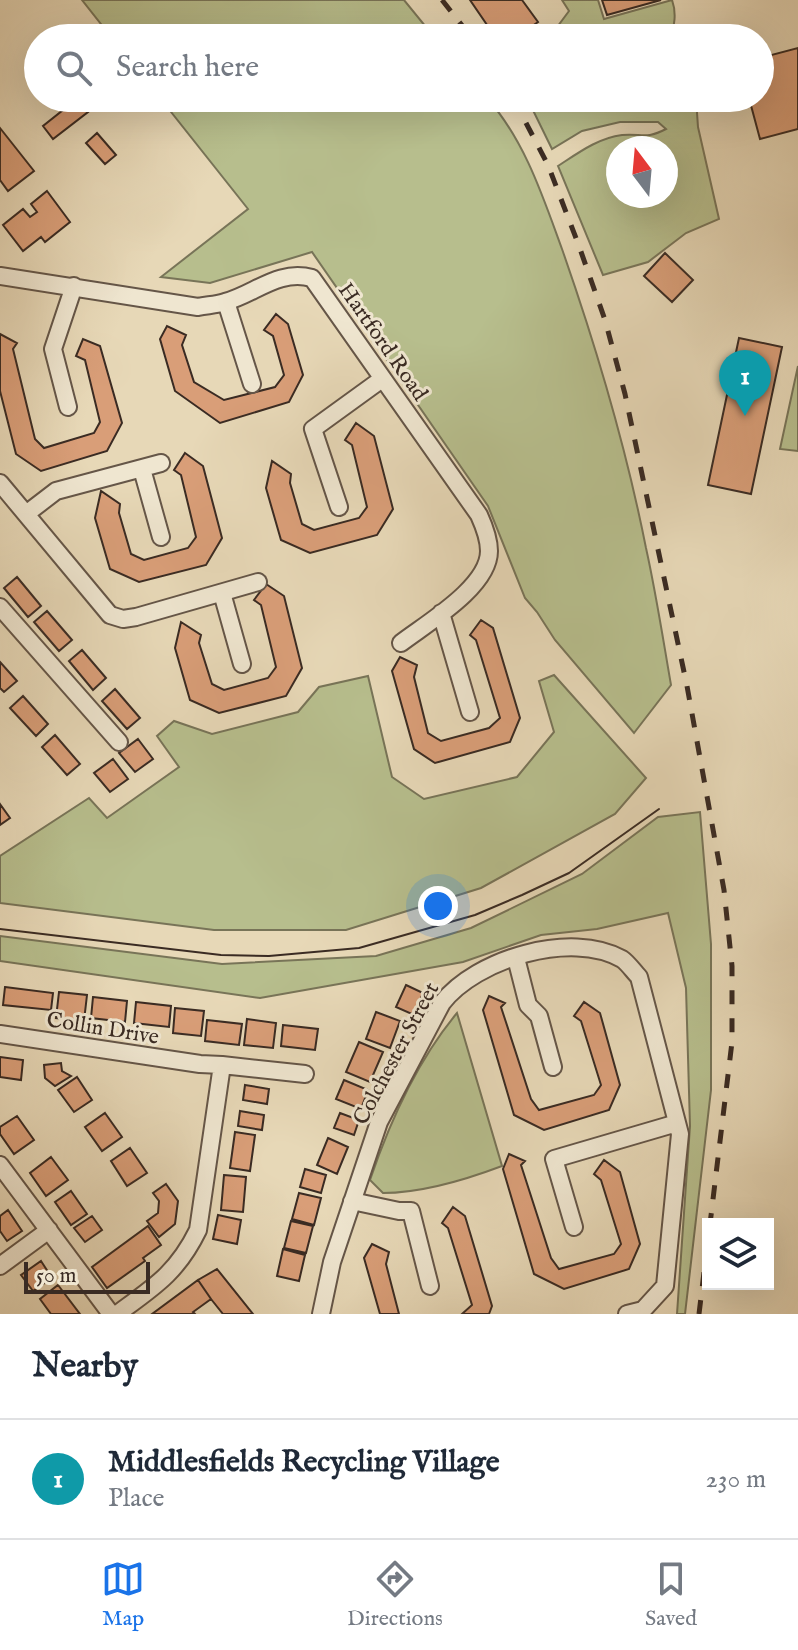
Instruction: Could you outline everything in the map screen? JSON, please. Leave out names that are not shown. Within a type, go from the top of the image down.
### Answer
[{"type":"street","name":"Hartford Road","points":[[0,276],[198,307],[226,302],[277,278],[298,274],[312,278],[479,515],[487,534],[489,553],[480,576],[469,590],[401,643]]},
{"type":"street","points":[[68,407],[53,349],[74,286]]},
{"type":"street","points":[[226,302],[252,384]]},
{"type":"street","points":[[339,507],[313,429],[382,379]]},
{"type":"street","points":[[26,514],[56,491],[161,463]]},
{"type":"street","points":[[142,469],[161,537]]},
{"type":"street","points":[[0,483],[110,615],[123,619],[136,617],[258,582]]},
{"type":"street","points":[[222,593],[242,664]]},
{"type":"street","points":[[0,607],[119,742]]},
{"type":"street","points":[[441,613],[470,712]]},
{"type":"street","name":"Colchester Street","points":[[321,1314],[332,1262],[379,1122],[442,1003],[455,986],[481,969],[561,947],[594,949],[624,960],[639,977],[680,1134],[665,1286],[643,1310],[627,1314]]},
{"type":"street","points":[[516,958],[528,1005],[539,1016],[553,1067]]},
{"type":"street","name":"Collin Drive","points":[[0,1034],[200,1064],[305,1074]]},
{"type":"street","points":[[117,1314],[166,1278],[188,1250],[198,1230],[222,1065]]},
{"type":"street","points":[[574,1227],[554,1159],[677,1123]]},
{"type":"street","points":[[0,1165],[111,1314]]},
{"type":"street","points":[[352,1201],[411,1211],[430,1286]]},
{"type":"street","points":[[0,1266],[49,1230]]},
{"type":"green space","points":[[82,0],[404,0],[424,24],[101,24]]},
{"type":"green space","points":[[562,0],[598,0],[604,19],[672,0],[675,14],[674,24],[559,24],[569,11]]},
{"type":"green space","points":[[171,112],[498,112],[500,115],[532,170],[562,249],[609,397],[638,510],[671,685],[634,733],[555,640],[525,598],[488,506],[312,252],[210,283],[161,277],[248,209]]},
{"type":"green space","points":[[534,112],[697,112],[719,219],[686,233],[648,262],[603,275],[558,166],[606,139],[606,208],[678,208],[678,136],[618,136],[648,135],[666,129],[658,122],[620,122],[582,131],[552,149]]},
{"type":"green space","points":[[798,366],[798,451],[780,449]]},
{"type":"green space","points":[[554,675],[646,778],[615,814],[481,888],[346,930],[214,930],[0,903],[0,856],[89,798],[107,818],[179,767],[157,736],[174,721],[212,734],[298,712],[319,687],[368,676],[392,777],[424,799],[517,777],[554,732],[539,681]]},
{"type":"green space","points":[[700,812],[711,944],[711,1090],[685,1314],[677,1314],[690,1126],[686,988],[668,913],[597,929],[541,935],[463,962],[260,998],[0,961],[0,936],[222,964],[376,956],[471,928],[582,874],[658,817]]},
{"type":"green space","points":[[457,1013],[502,1166],[444,1185],[383,1193],[370,1180],[386,1136],[417,1071]]},
{"type":"building","points":[[470,0],[522,0],[538,22],[535,24],[486,24]]},
{"type":"building","points":[[602,0],[661,0],[607,15]]},
{"type":"building","points":[[798,48],[798,129],[760,139],[753,112],[774,112],[774,54]]},
{"type":"building","points":[[61,112],[88,112],[53,139],[43,126]]},
{"type":"building","points":[[0,128],[34,171],[8,191],[0,180]]},
{"type":"building","points":[[97,133],[116,155],[105,164],[86,143]]},
{"type":"building","points":[[47,191],[70,222],[45,242],[41,237],[23,251],[3,225],[23,209],[30,217],[37,212],[31,204]]},
{"type":"building","points":[[665,253],[693,280],[672,302],[644,276]]},
{"type":"building","points":[[276,314],[288,324],[303,375],[289,402],[220,423],[175,391],[160,339],[167,326],[186,335],[182,345],[194,382],[224,400],[275,387],[284,375],[273,336],[264,330]]},
{"type":"building","points":[[0,334],[17,343],[13,349],[35,439],[44,448],[94,433],[100,422],[85,360],[76,356],[83,339],[100,346],[122,423],[107,451],[41,471],[16,454],[0,391]]},
{"type":"building","points":[[739,338],[782,347],[751,494],[708,485]]},
{"type":"building","points":[[356,423],[374,436],[393,509],[377,535],[310,553],[281,540],[266,488],[272,461],[291,474],[290,483],[302,524],[314,530],[359,518],[367,507],[352,445],[345,440]]},
{"type":"building","points":[[185,453],[203,466],[222,538],[206,565],[139,582],[110,569],[95,518],[101,491],[120,504],[119,513],[131,554],[144,560],[188,548],[196,537],[181,475],[174,470]]},
{"type":"building","points":[[17,577],[41,606],[28,617],[4,588]]},
{"type":"building","points":[[266,584],[284,596],[302,668],[286,696],[219,713],[190,700],[175,648],[181,622],[201,635],[199,643],[212,684],[224,690],[268,678],[276,667],[261,605],[254,600]]},
{"type":"building","points":[[47,611],[72,640],[59,651],[34,622]]},
{"type":"building","points":[[481,620],[493,628],[520,718],[510,742],[435,763],[414,749],[392,671],[400,657],[417,665],[414,677],[428,733],[441,741],[489,728],[500,718],[476,640],[470,635]]},
{"type":"building","points":[[82,650],[106,678],[93,690],[69,661]]},
{"type":"building","points":[[0,662],[17,681],[4,692],[0,688]]},
{"type":"building","points":[[115,689],[140,718],[127,729],[102,701]]},
{"type":"building","points":[[23,696],[48,724],[36,736],[10,708]]},
{"type":"building","points":[[55,735],[80,764],[67,775],[42,747]]},
{"type":"building","points":[[138,739],[153,759],[135,772],[119,753]]},
{"type":"building","points":[[113,759],[128,779],[110,792],[94,773]]},
{"type":"building","points":[[0,804],[10,818],[0,825]]},
{"type":"building","points":[[406,985],[423,993],[414,1015],[396,1007]]},
{"type":"building","points":[[5,987],[53,993],[51,1010],[3,1005]]},
{"type":"building","points":[[59,992],[87,995],[84,1021],[56,1018]]},
{"type":"building","points":[[489,996],[505,1003],[501,1007],[531,1099],[539,1110],[594,1095],[601,1085],[581,1021],[574,1016],[584,1002],[600,1013],[620,1085],[609,1110],[544,1130],[514,1115],[483,1010]]},
{"type":"building","points":[[93,997],[127,1001],[125,1022],[91,1018]]},
{"type":"building","points":[[136,1002],[171,1006],[169,1027],[134,1023]]},
{"type":"building","points":[[175,1008],[204,1011],[201,1036],[173,1033]]},
{"type":"building","points":[[376,1012],[400,1021],[390,1048],[366,1039]]},
{"type":"building","points":[[247,1019],[276,1023],[273,1048],[244,1045]]},
{"type":"building","points":[[207,1020],[242,1024],[239,1045],[205,1041]]},
{"type":"building","points":[[283,1025],[318,1029],[315,1050],[281,1046]]},
{"type":"building","points":[[359,1042],[383,1052],[370,1082],[346,1072]]},
{"type":"building","points":[[0,1057],[23,1060],[21,1080],[0,1077]]},
{"type":"building","points":[[61,1063],[62,1071],[71,1076],[55,1086],[45,1078],[44,1065]]},
{"type":"building","points":[[77,1077],[92,1100],[74,1112],[58,1090]]},
{"type":"building","points":[[344,1080],[368,1090],[361,1109],[336,1099]]},
{"type":"building","points":[[245,1085],[269,1089],[267,1104],[243,1100]]},
{"type":"building","points":[[240,1111],[264,1115],[262,1130],[238,1126]]},
{"type":"building","points":[[105,1113],[122,1137],[102,1151],[85,1127]]},
{"type":"building","points":[[340,1113],[359,1120],[354,1135],[334,1128]]},
{"type":"building","points":[[17,1116],[34,1140],[14,1154],[0,1134],[0,1127]]},
{"type":"building","points":[[235,1132],[255,1135],[250,1171],[230,1168]]},
{"type":"building","points":[[328,1138],[348,1147],[337,1174],[317,1165]]},
{"type":"building","points":[[130,1148],[147,1173],[127,1186],[111,1161]]},
{"type":"building","points":[[509,1154],[525,1161],[521,1165],[551,1258],[559,1269],[614,1254],[621,1244],[601,1180],[594,1174],[604,1160],[620,1172],[640,1244],[629,1269],[564,1289],[534,1274],[503,1169]]},
{"type":"building","points":[[51,1157],[68,1180],[46,1196],[30,1173]]},
{"type":"building","points":[[305,1169],[326,1175],[321,1193],[300,1187]]},
{"type":"building","points":[[224,1175],[246,1177],[243,1212],[221,1210]]},
{"type":"building","points":[[166,1184],[178,1201],[175,1224],[159,1237],[147,1221],[158,1213],[159,1201],[153,1193]]},
{"type":"building","points":[[71,1191],[87,1214],[71,1225],[55,1202]]},
{"type":"building","points":[[299,1193],[321,1198],[314,1225],[292,1219]]},
{"type":"building","points":[[453,1207],[465,1216],[492,1306],[489,1314],[462,1314],[472,1305],[448,1228],[442,1223]]},
{"type":"building","points":[[8,1210],[22,1231],[7,1241],[0,1231],[0,1216]]},
{"type":"building","points":[[218,1215],[241,1220],[237,1244],[213,1239]]},
{"type":"building","points":[[92,1216],[102,1230],[85,1242],[74,1228]]},
{"type":"building","points":[[291,1221],[313,1226],[306,1253],[284,1248]]},
{"type":"building","points":[[148,1226],[161,1245],[143,1258],[145,1261],[107,1288],[92,1267]]},
{"type":"building","points":[[372,1244],[389,1252],[386,1264],[399,1314],[380,1314],[364,1258]]},
{"type":"building","points":[[283,1249],[305,1255],[299,1281],[277,1276]]},
{"type":"building","points":[[41,1261],[52,1278],[33,1291],[21,1275]]},
{"type":"building","points":[[217,1269],[253,1314],[223,1314],[211,1299],[198,1280]]},
{"type":"building","points":[[198,1280],[211,1299],[193,1312],[195,1314],[152,1314]]},
{"type":"building","points":[[58,1285],[80,1314],[51,1314],[40,1299]]},
{"type":"tram line","points":[[0,929],[221,955],[269,956],[359,948],[475,915],[522,895],[569,873],[659,809]]},
{"type":"railway","points":[[442,0],[461,24]]},
{"type":"railway","points":[[520,112],[548,165],[579,246],[605,320],[625,394],[687,686],[724,890],[732,966],[732,1042],[711,1218]]},
{"type":"railway","points":[[699,1314],[702,1289]]},
{"type":"place","name":"Middlesfields Recycling Village","points":[[745,416]]}]
